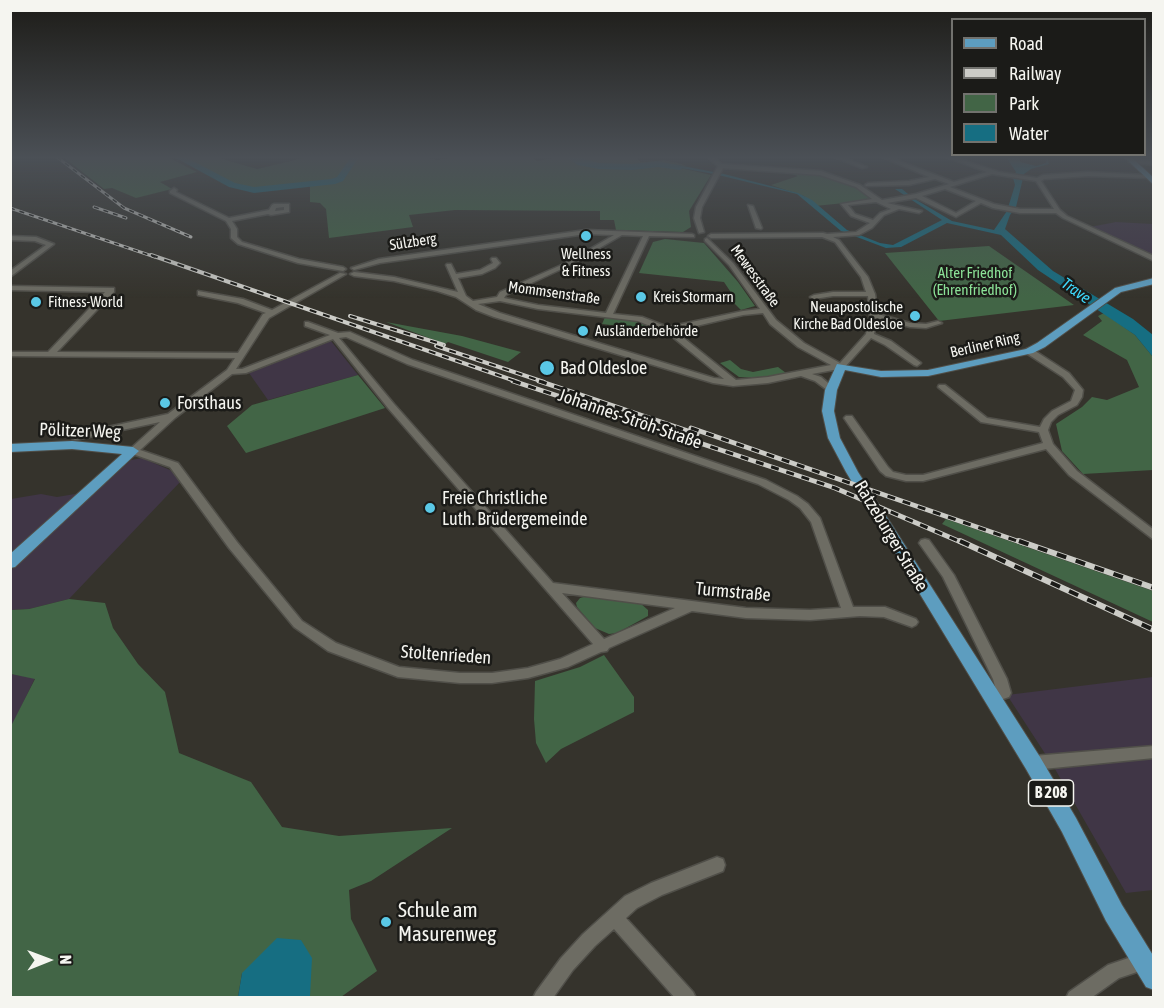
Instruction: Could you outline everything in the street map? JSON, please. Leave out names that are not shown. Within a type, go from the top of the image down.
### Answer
[{"type":"main road","name":"Berliner Ring","points":[[841,366],[881,374],[928,374],[1029,351],[1047,341],[1118,290],[1154,281]]},
{"type":"main road","name":"Ratzeburger Straße","points":[[841,366],[831,390],[828,411],[834,438],[852,472],[1033,763],[1069,825],[1109,904],[1148,970]]},
{"type":"main road","name":"Pölitzer Weg","points":[[10,448],[72,445],[132,451]]},
{"type":"main road","points":[[10,563],[132,451]]},
{"type":"street","points":[[196,204],[228,220],[234,229],[234,238],[240,243],[342,272]]},
{"type":"street","points":[[701,204],[697,211],[701,232],[709,238]]},
{"type":"street","points":[[844,204],[854,215],[874,222]]},
{"type":"street","points":[[692,236],[696,239],[761,232],[849,236],[868,228],[882,214],[896,209],[885,204]]},
{"type":"street","points":[[888,204],[906,210],[919,211]]},
{"type":"street","points":[[932,204],[954,214],[975,204]]},
{"type":"street","points":[[987,204],[1020,211],[1058,211],[1154,259]]},
{"type":"street","points":[[1054,204],[1058,211]]},
{"type":"street","points":[[750,206],[761,232]]},
{"type":"street","points":[[228,220],[271,214]]},
{"type":"street","points":[[692,236],[701,232]]},
{"type":"street","points":[[500,299],[502,294],[576,260],[621,233]]},
{"type":"street","name":"Sülzberg","points":[[284,305],[342,272],[354,271],[379,261],[564,235],[621,233],[692,236]]},
{"type":"street","points":[[609,314],[647,234]]},
{"type":"street","points":[[449,265],[463,296],[478,308],[713,380],[733,383],[768,380],[841,366],[870,335],[874,315],[871,294],[864,277],[842,246],[835,239],[823,235]]},
{"type":"street","points":[[842,246],[849,236]]},
{"type":"street","points":[[10,238],[36,239],[51,244],[10,275]]},
{"type":"street","name":"Mewesstraße","points":[[709,238],[773,322],[801,345],[841,366]]},
{"type":"street","points":[[454,276],[482,272],[497,263],[494,260]]},
{"type":"street","points":[[354,271],[420,284],[463,296]]},
{"type":"street","points":[[10,288],[111,290],[51,354]]},
{"type":"street","points":[[201,293],[240,301],[271,312]]},
{"type":"street","points":[[814,297],[833,294],[871,294]]},
{"type":"street","name":"Mommsenstraße","points":[[471,303],[500,299],[538,307],[639,319],[667,330],[688,344],[733,383]]},
{"type":"street","name":"Pölitzer Weg","points":[[132,451],[172,416],[230,372],[254,333],[271,312],[284,305]]},
{"type":"street","points":[[667,330],[742,313],[764,311]]},
{"type":"street","points":[[874,315],[910,325],[926,326],[938,323]]},
{"type":"street","points":[[308,324],[334,333],[334,336],[391,406],[603,647]]},
{"type":"street","name":"Johannes-Ströh-Straße","points":[[334,336],[346,334],[358,338],[410,362],[762,482],[782,491],[804,506],[816,521],[848,611]]},
{"type":"street","points":[[870,335],[888,343],[917,363]]},
{"type":"street","points":[[230,372],[243,371],[334,336]]},
{"type":"street","points":[[1029,351],[1066,375],[1079,390],[1074,403],[1047,421],[1043,430],[1048,445],[1073,473],[1154,536]]},
{"type":"street","points":[[10,354],[241,356]]},
{"type":"street","points":[[800,373],[818,379],[831,390]]},
{"type":"street","points":[[942,387],[984,420],[1043,430]]},
{"type":"street","name":"Pölitzer Weg","points":[[75,437],[172,416]]},
{"type":"street","points":[[849,418],[884,469],[898,477],[923,478],[1048,445]]},
{"type":"street","name":"Stoltenrieden","points":[[132,451],[174,465],[233,545],[298,624],[332,647],[398,672],[460,678],[492,678],[528,673],[563,663],[603,647],[691,606]]},
{"type":"street","name":"Ratzeburger Straße","points":[[926,543],[948,575],[1000,679],[1004,693],[991,697]]},
{"type":"street","name":"Turmstraße","points":[[550,587],[691,606],[786,614],[885,612],[912,622]]},
{"type":"street","points":[[1033,763],[1154,752]]},
{"type":"street","points":[[542,998],[567,964],[632,902],[657,889],[717,865]]},
{"type":"street","points":[[614,917],[687,998]]},
{"type":"street","points":[[1075,998],[1114,971],[1148,970]]},
{"type":"shaded area","points":[[1116,222],[1153,224],[1153,256],[1090,227]]},
{"type":"shaded area","points":[[331,341],[358,375],[268,400],[249,373]]},
{"type":"shaded area","points":[[142,458],[170,470],[181,481],[69,599],[29,609],[11,610],[11,570],[131,460]]},
{"type":"shaded area","points":[[81,493],[11,552],[11,499],[41,494],[57,497]]},
{"type":"shaded area","points":[[11,674],[35,678],[11,728]]},
{"type":"shaded area","points":[[1153,677],[1153,890],[1126,893],[1055,769],[1007,695]]},
{"type":"green space","points":[[321,204],[693,204],[689,211],[691,227],[683,232],[616,230],[614,220],[600,220],[600,211],[455,210],[409,215],[413,227],[329,238],[326,209]]},
{"type":"green space","points":[[665,239],[704,243],[738,282],[755,306],[741,310],[730,299],[730,291],[724,282],[639,273],[653,242]]},
{"type":"green space","name":"Alter Friedhof (Ehrenfriedhof)","points":[[989,246],[1074,305],[939,321],[885,253]]},
{"type":"green space","points":[[1104,313],[1135,335],[1153,357],[1153,470],[1083,474],[1062,451],[1056,424],[1082,407],[1092,397],[1107,400],[1139,387],[1127,360],[1083,335],[1102,321],[1098,316]]},
{"type":"green space","points":[[605,317],[638,321],[653,328],[635,335],[619,326],[602,324]]},
{"type":"green space","points":[[386,322],[462,336],[521,352],[508,362],[448,342],[445,344]]},
{"type":"green space","points":[[730,360],[741,369],[753,372],[778,367],[786,373],[759,378],[739,377],[720,363]]},
{"type":"green space","points":[[358,375],[385,408],[246,453],[227,426],[252,405]]},
{"type":"green space","points":[[946,519],[1153,591],[1153,622],[942,524]]},
{"type":"green space","points":[[587,596],[640,603],[648,610],[648,616],[617,633],[609,634],[595,628],[577,607],[576,603],[580,598]]},
{"type":"green space","points":[[69,599],[105,603],[113,628],[138,664],[165,692],[179,753],[251,782],[282,827],[339,836],[452,828],[371,881],[349,890],[351,919],[377,971],[341,997],[309,997],[242,973],[238,997],[11,997],[10,728],[35,679],[11,674],[11,610],[29,609]]},
{"type":"green space","points":[[604,655],[634,697],[634,712],[561,749],[546,763],[536,743],[535,681],[580,667]]},
{"type":"water","name":"Trave","points":[[809,204],[817,204],[847,230],[880,243],[893,245],[942,220],[918,204],[923,204],[952,221],[994,230],[1009,204],[1017,204],[1005,229],[1053,271],[1133,319],[1153,335],[1153,357],[1135,335],[1038,270],[1001,235],[947,223],[901,247],[886,248],[841,231]]},
{"type":"water","points":[[277,938],[301,940],[312,958],[310,996],[238,997],[242,973]]},
{"type":"railway","points":[[119,204],[191,237]]},
{"type":"railway","points":[[94,207],[126,218]]},
{"type":"railway","points":[[10,208],[155,257]]},
{"type":"railway","points":[[151,255],[518,382]]},
{"type":"railway","points":[[350,316],[444,345]]},
{"type":"railway","points":[[436,346],[544,382]]},
{"type":"railway","points":[[513,381],[835,488],[963,543]]},
{"type":"railway","points":[[539,381],[697,434]]},
{"type":"railway","points":[[691,428],[1023,543]]},
{"type":"railway","points":[[960,541],[1154,630]]},
{"type":"railway","points":[[1019,541],[1154,588]]},
{"type":"place","name":"Wellness & Fitness","points":[[586,236]]},
{"type":"place","name":"Kreis Stormarn","points":[[641,297]]},
{"type":"place","name":"Fitness-World","points":[[36,302]]},
{"type":"place","name":"Neuapostolische Kirche Bad Oldesloe","points":[[915,316]]},
{"type":"place","name":"Ausländerbehörde","points":[[583,331]]},
{"type":"place","name":"Bad Oldesloe","points":[[547,368]]},
{"type":"place","name":"Forsthaus","points":[[165,403]]},
{"type":"place","name":"Freie Christliche Luth. Brüdergemeinde","points":[[430,508]]},
{"type":"place","name":"Schule am Masurenweg","points":[[386,922]]}]
